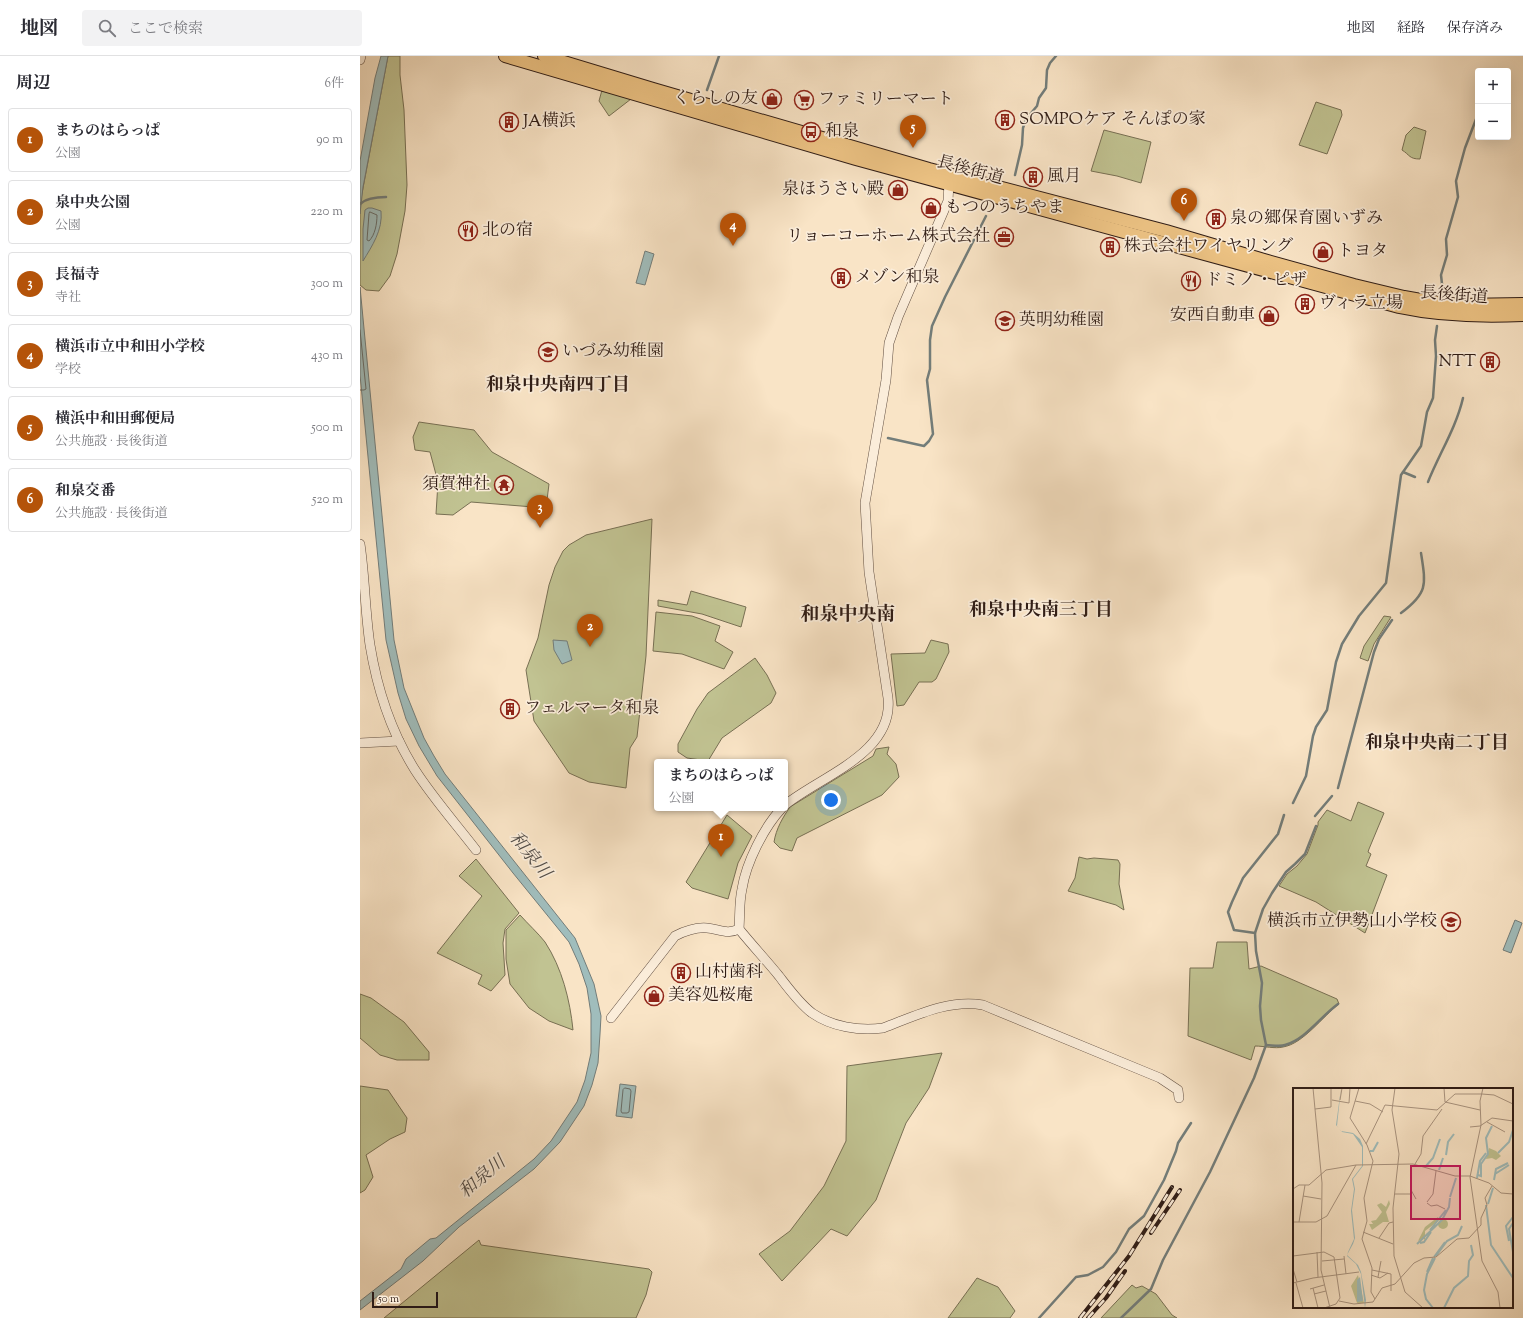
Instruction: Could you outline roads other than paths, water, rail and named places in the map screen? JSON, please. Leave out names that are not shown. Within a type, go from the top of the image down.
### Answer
[{"type":"main road","name":"長後街道","points":[[505,56],[856,159],[949,183],[1399,307],[1444,315],[1523,315]]},
{"type":"main road","name":"長後街道","points":[[544,56],[929,169],[1160,230],[1354,285],[1432,302],[1460,305],[1523,304]]},
{"type":"street","points":[[360,60],[361,56]]},
{"type":"street","points":[[788,803],[868,749],[882,732],[888,714],[888,698],[869,572],[865,502],[886,380],[890,343],[898,317],[948,201],[949,183]]},
{"type":"street","points":[[360,544],[370,644],[375,670],[387,712],[399,741],[424,783],[476,850]]},
{"type":"street","points":[[360,743],[399,741]]},
{"type":"street","points":[[779,811],[762,838],[746,871],[741,890],[739,929],[798,999],[812,1013],[834,1023],[854,1028],[873,1029],[883,1028],[950,1005],[972,1003],[983,1005],[1160,1078],[1178,1090],[1179,1098]]},
{"type":"street","points":[[612,1018],[675,936],[700,928],[708,928],[730,933],[739,929]]},
{"type":"water","points":[[381,56],[388,56],[363,187],[360,214],[360,161],[375,78]]},
{"type":"water","points":[[368,208],[381,211],[381,218],[379,231],[363,261],[363,229],[365,210]]},
{"type":"water","points":[[645,251],[654,254],[645,285],[636,283]]},
{"type":"water","points":[[360,287],[394,640],[404,688],[424,738],[445,774],[575,938],[594,984],[601,1016],[598,1063],[592,1085],[584,1106],[560,1142],[534,1169],[459,1227],[423,1261],[360,1310],[360,1301],[401,1269],[406,1259],[430,1239],[436,1238],[534,1159],[551,1141],[577,1102],[585,1080],[591,1053],[591,1014],[587,988],[579,964],[569,942],[437,776],[419,746],[406,719],[398,693],[386,640],[360,375]]},
{"type":"water","points":[[553,640],[567,641],[572,660],[562,664],[554,650]]},
{"type":"water","points":[[1515,920],[1522,923],[1511,953],[1503,950]]},
{"type":"water","points":[[620,1084],[636,1086],[632,1118],[616,1116]]},
{"type":"waterway","points":[[707,90],[719,56]]},
{"type":"waterway","points":[[1015,175],[1022,145],[1023,128],[1026,119],[1037,106],[1039,98],[1046,88],[1047,70],[1050,63],[1056,56]]},
{"type":"waterway","points":[[1443,293],[1441,275],[1447,255],[1446,239],[1458,197],[1456,181],[1465,148],[1475,122]]},
{"type":"waterway","points":[[360,204],[368,199],[386,197]]},
{"type":"waterway","points":[[888,438],[924,446],[933,434],[927,380],[930,369],[930,340],[932,326],[986,216]]},
{"type":"waterway","points":[[1293,803],[1306,776],[1316,727],[1327,710],[1336,662],[1342,644],[1359,616],[1386,583],[1401,475],[1421,446],[1427,412],[1433,398],[1436,356],[1435,340],[1437,326]]},
{"type":"waterway","points":[[1428,482],[1452,430],[1463,398]]},
{"type":"waterway","points":[[1403,472],[1415,477]]},
{"type":"waterway","points":[[1401,613],[1421,594],[1424,581],[1421,553]]},
{"type":"waterway","points":[[1338,788],[1374,652],[1379,639],[1392,620]]},
{"type":"waterway","points":[[1315,816],[1332,796]]},
{"type":"waterway","points":[[1121,1318],[1151,1289],[1163,1260],[1210,1172],[1254,1078],[1266,1045],[1261,1020],[1260,1006],[1262,983],[1256,951],[1255,933],[1234,930],[1228,912],[1243,878],[1278,834],[1284,815]]},
{"type":"waterway","points":[[1255,933],[1263,909],[1272,893],[1286,872],[1305,854],[1316,826]]},
{"type":"waterway","points":[[1266,1045],[1281,1046],[1293,1042],[1306,1033],[1338,1004]]},
{"type":"waterway","points":[[1039,1318],[1076,1277],[1088,1275],[1103,1267],[1116,1252],[1129,1229],[1144,1216],[1164,1180],[1178,1143],[1191,1123]]},
{"type":"railway","points":[[1080,1318],[1129,1256],[1172,1187]]},
{"type":"railway","points":[[1151,1233],[1180,1190]]},
{"type":"railway","points":[[1088,1318],[1106,1298],[1125,1271]]},
{"type":"place","name":"くらしの友","points":[[772,99]]},
{"type":"place","name":"ファミリーマート","points":[[804,100]]},
{"type":"place","name":"SOMPOケア そんぽの家","points":[[1005,120]]},
{"type":"place","name":"JA横浜","points":[[509,122]]},
{"type":"place","name":"和泉","points":[[811,132]]},
{"type":"place","name":"横浜中和田郵便局","points":[[913,148]]},
{"type":"place","name":"風月","points":[[1033,177]]},
{"type":"place","name":"泉ほうさい殿","points":[[898,190]]},
{"type":"place","name":"もつのうちやま","points":[[931,208]]},
{"type":"place","name":"泉の郷保育園いずみ","points":[[1216,219]]},
{"type":"place","name":"和泉交番","points":[[1184,221]]},
{"type":"place","name":"北の宿","points":[[468,231]]},
{"type":"place","name":"リョーコーホーム株式会社","points":[[1004,237]]},
{"type":"place","name":"横浜市立中和田小学校","points":[[733,246]]},
{"type":"place","name":"株式会社ワイヤリング","points":[[1110,247]]},
{"type":"place","name":"トヨタ","points":[[1323,252]]},
{"type":"place","name":"メゾン和泉","points":[[841,278]]},
{"type":"place","name":"ドミノ・ピザ","points":[[1191,281]]},
{"type":"place","name":"ヴィラ立場","points":[[1305,304]]},
{"type":"place","name":"安西自動車","points":[[1269,316]]},
{"type":"place","name":"英明幼稚園","points":[[1005,321]]},
{"type":"place","name":"いづみ幼稚園","points":[[548,352]]},
{"type":"place","name":"NTT","points":[[1490,362]]},
{"type":"place","name":"須賀神社","points":[[504,485]]},
{"type":"place","name":"長福寺","points":[[540,528]]},
{"type":"place","name":"泉中央公園","points":[[590,647]]},
{"type":"place","name":"フェルマータ和泉","points":[[510,709]]},
{"type":"place","name":"まちのはらっぱ","points":[[721,857]]},
{"type":"place","name":"横浜市立伊勢山小学校","points":[[1451,922]]},
{"type":"place","name":"山村歯科","points":[[681,973]]},
{"type":"place","name":"美容処桜庵","points":[[654,996]]},
{"type":"district","name":"和泉中央南四丁目","points":[[558,386]]},
{"type":"district","name":"和泉中央南三丁目","points":[[1041,611]]},
{"type":"district","name":"和泉中央南","points":[[848,615]]},
{"type":"district","name":"和泉中央南二丁目","points":[[1437,744]]},
{"type":"water label","name":"和泉川","points":[[529,856]]},
{"type":"water label","name":"和泉川","points":[[483,1178]]}]
